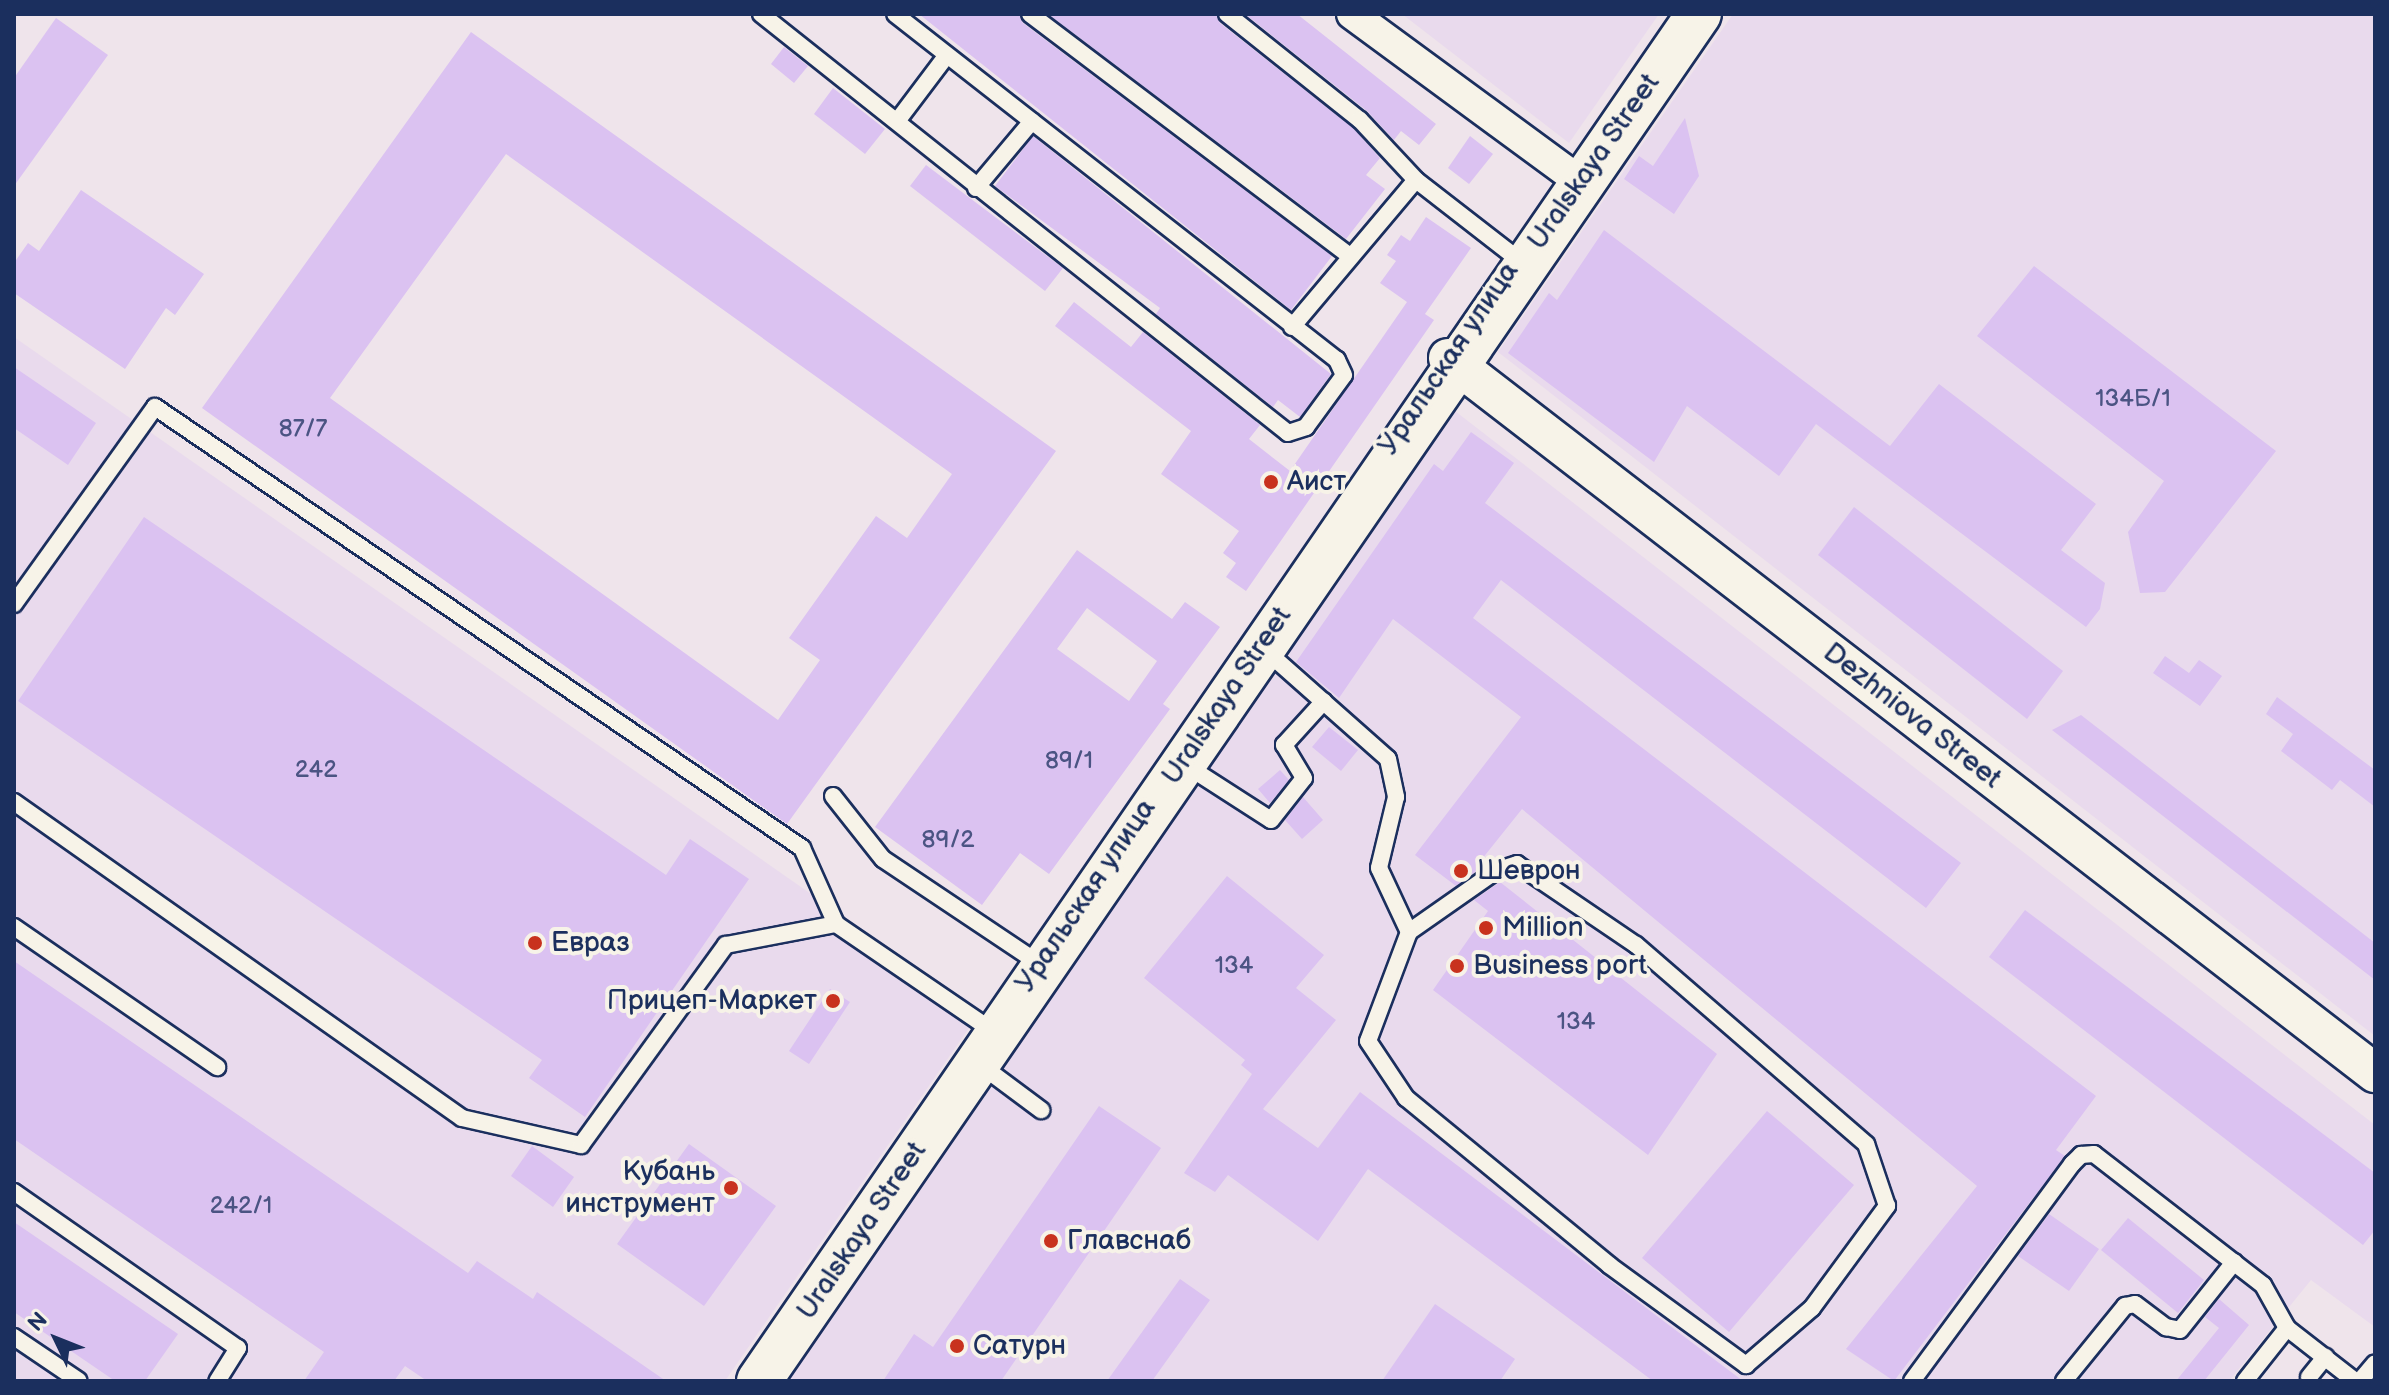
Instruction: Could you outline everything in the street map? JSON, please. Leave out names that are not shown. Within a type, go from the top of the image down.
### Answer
[{"type":"main road","points":[[1618,122],[1689,14]]},
{"type":"main road","name":"Uralskaya Street","points":[[759,1381],[1182,763],[1452,360],[1618,122],[1699,14]]},
{"type":"main road","name":"Уральская улица","points":[[753,1381],[989,1043],[1518,259],[1577,180]]},
{"type":"street","points":[[1352,14],[1577,180]]},
{"type":"street","name":"Dezhniova Street","points":[[1452,360],[2375,1073]]},
{"type":"lane","points":[[761,14],[1288,433],[1306,427],[1344,375],[1337,360],[895,14]]},
{"type":"lane","points":[[1030,14],[1349,255]]},
{"type":"lane","points":[[1227,14],[1360,120],[1416,180],[1518,259]]},
{"type":"lane","points":[[898,120],[947,55]]},
{"type":"lane","points":[[976,188],[1032,121]]},
{"type":"lane","points":[[1292,327],[1349,255],[1416,180]]},
{"type":"lane","points":[[14,604],[155,407],[802,848],[836,924],[989,1043],[1041,1110]]},
{"type":"lane","points":[[1261,646],[1388,759],[1396,797],[1379,868],[1409,932],[1368,1041],[1406,1098],[1609,1265],[1746,1365],[1812,1308],[1887,1206],[1866,1144],[1636,945],[1517,864],[1496,871],[1409,932]]},
{"type":"lane","points":[[1182,763],[1271,820],[1304,778],[1284,745],[1324,701]]},
{"type":"lane","points":[[833,796],[883,859],[1040,964]]},
{"type":"lane","points":[[14,802],[462,1118],[581,1145],[726,945],[836,924]]},
{"type":"lane","points":[[14,927],[217,1067]]},
{"type":"lane","points":[[1912,1381],[2081,1155],[2104,1160],[2234,1262],[2271,1293],[2287,1328],[2357,1381],[2375,1363]]},
{"type":"lane","points":[[14,1192],[238,1348],[217,1381]]},
{"type":"lane","points":[[2064,1381],[2125,1306],[2135,1304],[2166,1327],[2180,1330],[2234,1262]]},
{"type":"lane","points":[[2245,1381],[2287,1328]]},
{"type":"lane","points":[[14,1337],[79,1381]]},
{"type":"lane","points":[[2309,1377],[2325,1357]]},
{"type":"shaded area","points":[[1402,14],[1659,14],[1569,143]]},
{"type":"shaded area","points":[[1733,14],[2375,14],[2375,1036],[1498,352]]},
{"type":"shaded area","points":[[14,337],[980,1012],[725,1381],[14,1381]]},
{"type":"shaded area","points":[[1455,411],[2375,1125],[2375,1327],[2311,1280],[2229,1381],[787,1381]]},
{"type":"building","points":[[919,14],[1019,14],[1023,23],[1332,256],[1291,310]]},
{"type":"building","points":[[1048,14],[1216,14],[1220,23],[1353,128],[1380,158],[1366,175],[1385,189],[1346,239]]},
{"type":"building","points":[[1245,14],[1297,14],[1436,124],[1419,145],[1401,131],[1394,140],[1367,111]]},
{"type":"building","points":[[56,18],[108,55],[14,186],[14,78]]},
{"type":"building","points":[[471,32],[1056,451],[787,824],[202,408]],"holes":[[[506,154],[952,474],[907,538],[876,516],[789,638],[820,660],[778,720],[330,398]]]},
{"type":"building","points":[[784,47],[808,66],[794,83],[771,64]]},
{"type":"building","points":[[833,88],[885,129],[865,154],[814,114]]},
{"type":"building","points":[[1685,118],[1699,176],[1674,214],[1624,179],[1639,156],[1653,166]]},
{"type":"building","points":[[1033,136],[1331,374],[1300,417],[1278,400],[1273,407],[1156,314],[1160,308],[995,186]]},
{"type":"building","points":[[1470,136],[1493,154],[1469,184],[1448,168]]},
{"type":"building","points":[[926,165],[1063,268],[1045,291],[910,186]]},
{"type":"building","points":[[81,190],[204,274],[175,315],[166,308],[125,369],[14,293],[14,263],[28,243],[39,251]]},
{"type":"building","points":[[1426,217],[1471,248],[1425,314],[1434,320],[1246,591],[1226,577],[1236,563],[1223,553],[1239,531],[1161,474],[1191,431],[1055,326],[1074,302],[1131,347],[1143,332],[1260,425],[1249,439],[1290,471],[1407,302],[1380,283],[1396,261],[1387,255],[1401,235],[1410,241]]},
{"type":"building","points":[[1604,230],[1890,446],[1939,384],[2096,504],[2061,550],[2105,583],[2100,609],[2086,627],[1816,424],[1779,476],[1687,406],[1654,462],[1508,353],[1549,293],[1557,300]]},
{"type":"building","points":[[2034,266],[2276,451],[2165,592],[2140,593],[2128,532],[2164,481],[1977,336]]},
{"type":"building","points":[[14,367],[96,423],[68,465],[14,428]]},
{"type":"building","points":[[1471,432],[1514,463],[1485,503],[1961,863],[1926,908],[1501,580],[1473,618],[2096,1096],[2056,1150],[2065,1156],[1894,1381],[1846,1349],[1977,1186],[1522,809],[1478,864],[1482,867],[1456,886],[1415,855],[1521,717],[1393,619],[1339,698],[1296,662],[1434,464],[1443,471]]},
{"type":"building","points":[[1854,507],[2063,671],[2027,719],[1818,555]]},
{"type":"building","points":[[144,517],[666,875],[690,839],[749,879],[585,1117],[529,1078],[542,1060],[18,701]]},
{"type":"building","points":[[1077,550],[1172,619],[1185,602],[1220,627],[1163,704],[1170,709],[1049,874],[1020,853],[982,905],[875,827]],"holes":[[[1087,608],[1157,661],[1129,701],[1057,649]]]},
{"type":"building","points":[[2165,656],[2189,673],[2199,660],[2222,676],[2200,706],[2153,673]]},
{"type":"building","points":[[2277,697],[2375,770],[2375,807],[2340,780],[2332,790],[2281,751],[2293,734],[2266,714]]},
{"type":"building","points":[[2081,715],[2375,943],[2375,980],[2052,730]]},
{"type":"building","points":[[1329,727],[1358,750],[1341,771],[1312,747]]},
{"type":"building","points":[[1280,770],[1289,780],[1270,803],[1258,789]]},
{"type":"building","points":[[1303,797],[1323,820],[1302,839],[1285,820]]},
{"type":"building","points":[[1227,876],[1324,955],[1296,988],[1336,1020],[1263,1109],[1318,1148],[1360,1092],[1743,1381],[1653,1381],[1368,1169],[1318,1241],[1228,1175],[1215,1192],[1184,1173],[1252,1074],[1241,1065],[1245,1060],[1144,978]]},
{"type":"building","points":[[1500,882],[1717,1054],[1648,1155],[1433,990],[1488,911],[1474,900]]},
{"type":"building","points":[[2025,910],[2375,1173],[2375,1230],[2363,1245],[1989,957]]},
{"type":"building","points":[[14,961],[468,1273],[477,1261],[533,1299],[537,1292],[666,1381],[427,1381],[405,1366],[394,1381],[304,1381],[324,1352],[14,1139]]},
{"type":"building","points":[[830,989],[850,1002],[809,1064],[789,1051]]},
{"type":"building","name":"Главснаб","points":[[1099,1106],[1161,1148],[1001,1381],[883,1381],[914,1334],[933,1347]]},
{"type":"building","points":[[1767,1111],[1854,1185],[1729,1332],[1642,1258]]},
{"type":"building","points":[[689,1144],[776,1206],[704,1306],[617,1244]]},
{"type":"building","points":[[532,1146],[574,1177],[553,1207],[511,1176]]},
{"type":"building","points":[[2049,1214],[2099,1249],[2069,1291],[2018,1256]]},
{"type":"building","points":[[2128,1218],[2204,1280],[2178,1313],[2101,1250]]},
{"type":"building","points":[[14,1222],[178,1334],[145,1381],[115,1381],[14,1312]]},
{"type":"building","points":[[1180,1279],[1210,1300],[1152,1381],[1107,1381]]},
{"type":"building","points":[[2219,1299],[2249,1325],[2204,1381],[2176,1381],[2219,1328],[2205,1317]]},
{"type":"building","points":[[1435,1304],[1515,1359],[1500,1381],[1382,1381]]},
{"type":"place","name":"Аист","points":[[1271,482]]},
{"type":"place","name":"Шеврон","points":[[1461,871]]},
{"type":"place","name":"Million","points":[[1486,928]]},
{"type":"place","name":"Евраз","points":[[535,943]]},
{"type":"place","name":"Business port","points":[[1457,966]]},
{"type":"place","name":"Прицеп-Маркет","points":[[833,1001]]},
{"type":"place","name":"Кубань инструмент","points":[[731,1188]]},
{"type":"place","name":"Главснаб","points":[[1051,1241]]},
{"type":"place","name":"Сатурн","points":[[957,1346]]}]
